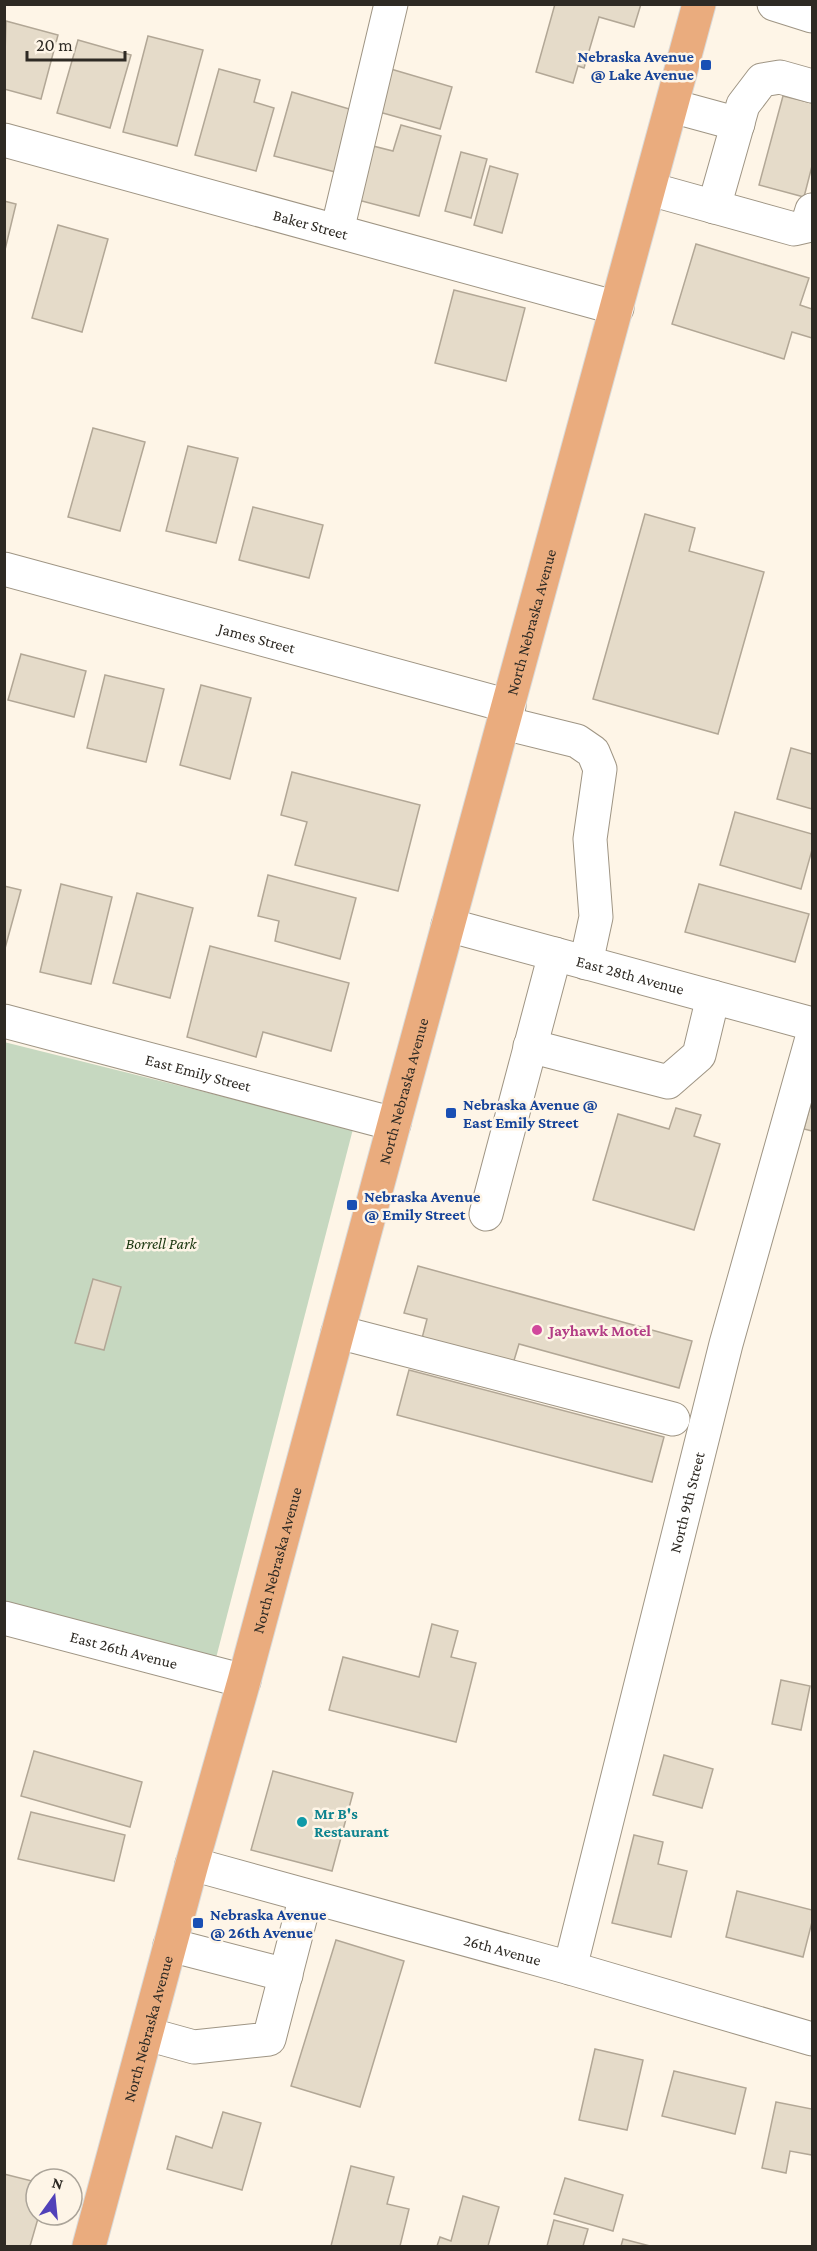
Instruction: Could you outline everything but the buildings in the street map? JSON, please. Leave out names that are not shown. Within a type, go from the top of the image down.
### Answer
[{"type":"main road","name":"North Nebraska Avenue","points":[[97,2245],[170,1945],[244,1681],[699,4]]},
{"type":"street","points":[[338,231],[391,4]]},
{"type":"street","points":[[774,4],[813,16]]},
{"type":"street","points":[[714,207],[743,105],[762,80],[780,77],[813,86]]},
{"type":"street","points":[[672,106],[738,124]]},
{"type":"street","name":"Baker Street","points":[[4,140],[617,308]]},
{"type":"street","points":[[650,189],[794,230],[810,218]]},
{"type":"street","name":"James Street","points":[[4,569],[507,714],[577,741],[592,753],[600,769],[590,839],[596,917],[586,963]]},
{"type":"street","name":"East 28th Avenue","points":[[448,925],[813,1024]]},
{"type":"street","points":[[486,1214],[555,954]]},
{"type":"street","points":[[530,1046],[668,1082],[699,1055],[713,997]]},
{"type":"street","name":"East Emily Street","points":[[4,1021],[394,1124]]},
{"type":"street","name":"North 9th Street","points":[[570,1968],[726,1344],[813,1038]]},
{"type":"street","points":[[338,1332],[673,1419]]},
{"type":"street","name":"East 26th Avenue","points":[[4,1618],[244,1681]]},
{"type":"street","name":"26th Avenue","points":[[192,1864],[570,1968],[813,2039]]},
{"type":"street","points":[[147,2034],[194,2047],[269,2039],[306,1896]]},
{"type":"street","points":[[170,1945],[286,1974]]},
{"type":"green space","name":"Borrell Park","points":[[4,1042],[353,1129],[216,1658],[5,1603]]},
{"type":"place","name":"Nebraska Avenue @ Lake Avenue","points":[[706,65]]},
{"type":"place","name":"Nebraska Avenue @ East Emily Street","points":[[451,1113]]},
{"type":"place","name":"Nebraska Avenue @ Emily Street","points":[[352,1205]]},
{"type":"place","name":"Jayhawk Motel","points":[[537,1330]]},
{"type":"place","name":"Mr B's Restaurant","points":[[302,1822]]},
{"type":"place","name":"Nebraska Avenue @ 26th Avenue","points":[[198,1923]]}]
